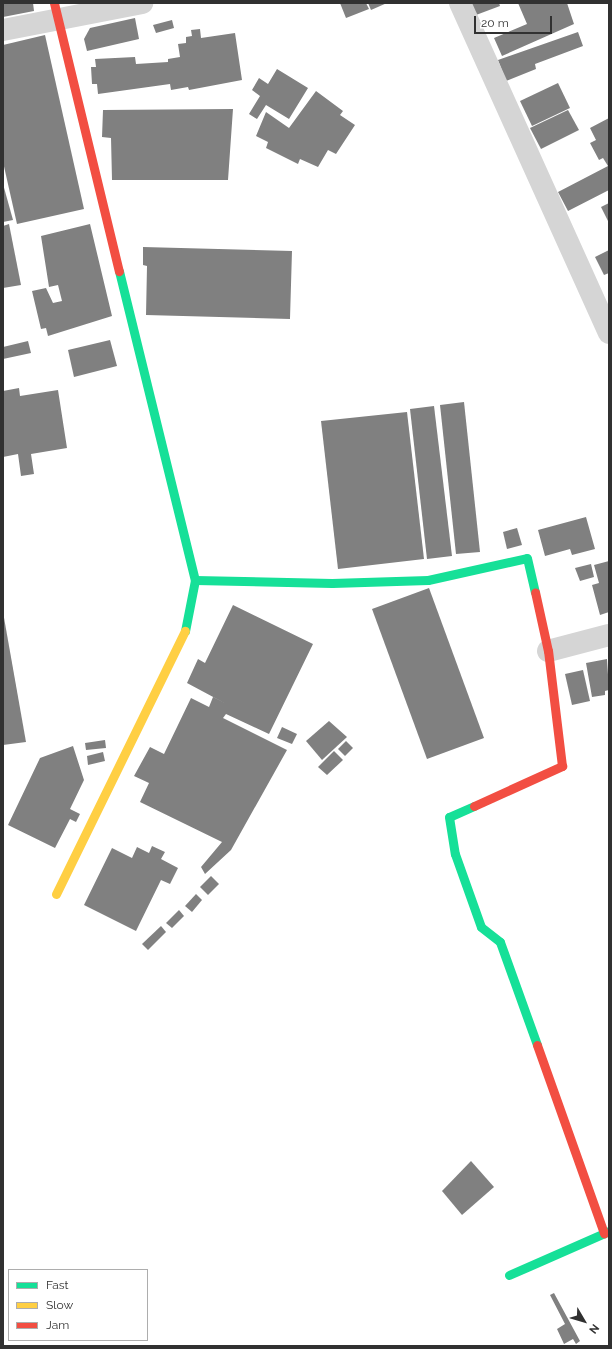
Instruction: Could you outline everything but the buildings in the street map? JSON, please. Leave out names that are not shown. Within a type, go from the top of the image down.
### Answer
[{"type":"street","points":[[3,30],[55,11],[142,3]]},
{"type":"street","points":[[460,3],[609,333]]},
{"type":"street","points":[[55,11],[195,580],[184,637],[56,894]]},
{"type":"street","points":[[195,580],[332,583],[428,580],[527,558],[548,651],[562,766],[449,817],[455,854],[481,926],[500,942],[607,1232],[509,1275]]},
{"type":"street","points":[[548,651],[609,635]]},
{"type":"traffic: fast","points":[[119,271],[195,580],[185,631]]},
{"type":"traffic: fast","points":[[195,580],[332,583],[428,580],[527,558],[535,592]]},
{"type":"traffic: fast","points":[[474,806],[449,817],[455,854],[481,927],[500,942],[537,1045]]},
{"type":"traffic: fast","points":[[509,1275],[609,1231]]},
{"type":"traffic: slow","points":[[56,894],[185,631]]},
{"type":"traffic: jam","points":[[54,3],[119,271]]},
{"type":"traffic: jam","points":[[474,806],[562,766],[548,651],[535,592]]},
{"type":"traffic: jam","points":[[537,1045],[604,1233]]}]
